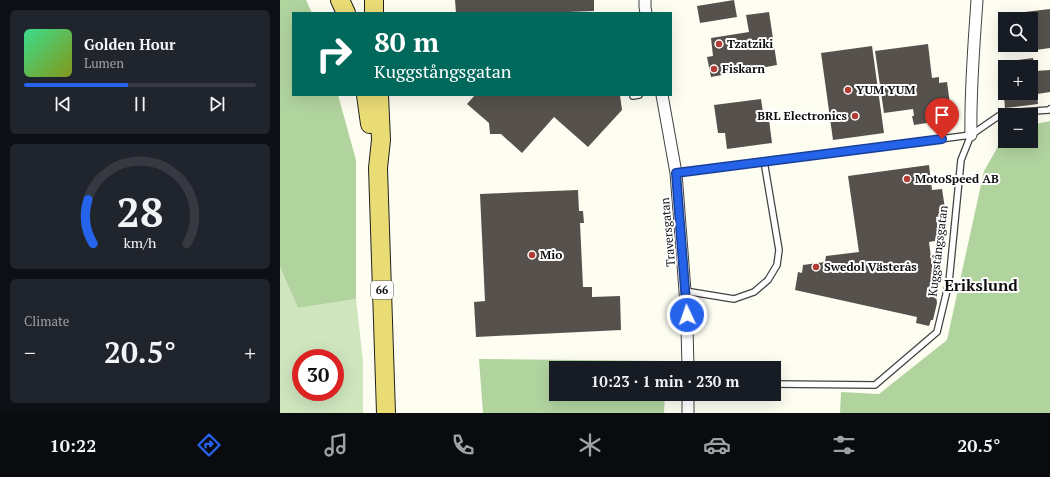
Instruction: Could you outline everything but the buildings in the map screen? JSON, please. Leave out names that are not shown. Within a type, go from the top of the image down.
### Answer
[{"type":"main road","points":[[340,0],[346,12]]},
{"type":"main road","points":[[374,0],[374,12]]},
{"type":"main road","name":"66","points":[[366,96],[378,168],[386,413]]},
{"type":"main road","name":"66","points":[[378,168],[381,140],[379,96]]},
{"type":"street","points":[[645,0],[646,12]]},
{"type":"street","name":"Kuggstångsgatan","points":[[971,135],[970,109],[977,0]]},
{"type":"street","name":"Traversgatan","points":[[662,96],[676,173],[685,291],[688,361]]},
{"type":"street","points":[[688,401],[688,413]]},
{"type":"lane","points":[[676,173],[971,135],[1003,113],[1050,109]]},
{"type":"lane","name":"Kuggstångsgatan","points":[[781,384],[875,385],[937,332],[949,282],[961,160],[971,135]]},
{"type":"lane","points":[[685,291],[734,299],[754,292],[768,280],[777,265],[779,250],[764,161]]},
{"type":"green space","points":[[280,0],[306,0],[312,12],[292,12],[292,96],[338,96],[356,160],[356,299],[298,308],[280,267]]},
{"type":"green space","points":[[1050,121],[1050,413],[840,413],[841,392],[879,394],[947,340],[984,171],[998,146],[998,148],[1038,148],[1038,124]]},
{"type":"green space","points":[[280,267],[298,308],[356,299],[363,361],[363,413],[280,413]]},
{"type":"green space","points":[[479,359],[666,361],[549,361],[549,401],[665,401],[664,413],[483,413]]},
{"type":"place","name":"Tzatziki","points":[[719,44]]},
{"type":"place","name":"Fiskarn","points":[[714,69]]},
{"type":"place","name":"YUM YUM","points":[[848,90]]},
{"type":"place","name":"BRL Electronics","points":[[855,116]]},
{"type":"place","name":"MotoSpeed AB","points":[[907,179]]},
{"type":"place","name":"Mio","points":[[532,255]]},
{"type":"place","name":"Swedol Västerås","points":[[816,267]]},
{"type":"district","name":"Erikslund","points":[[981,285]]},
{"type":"route","points":[[687,315],[676,173],[942,139]]}]
